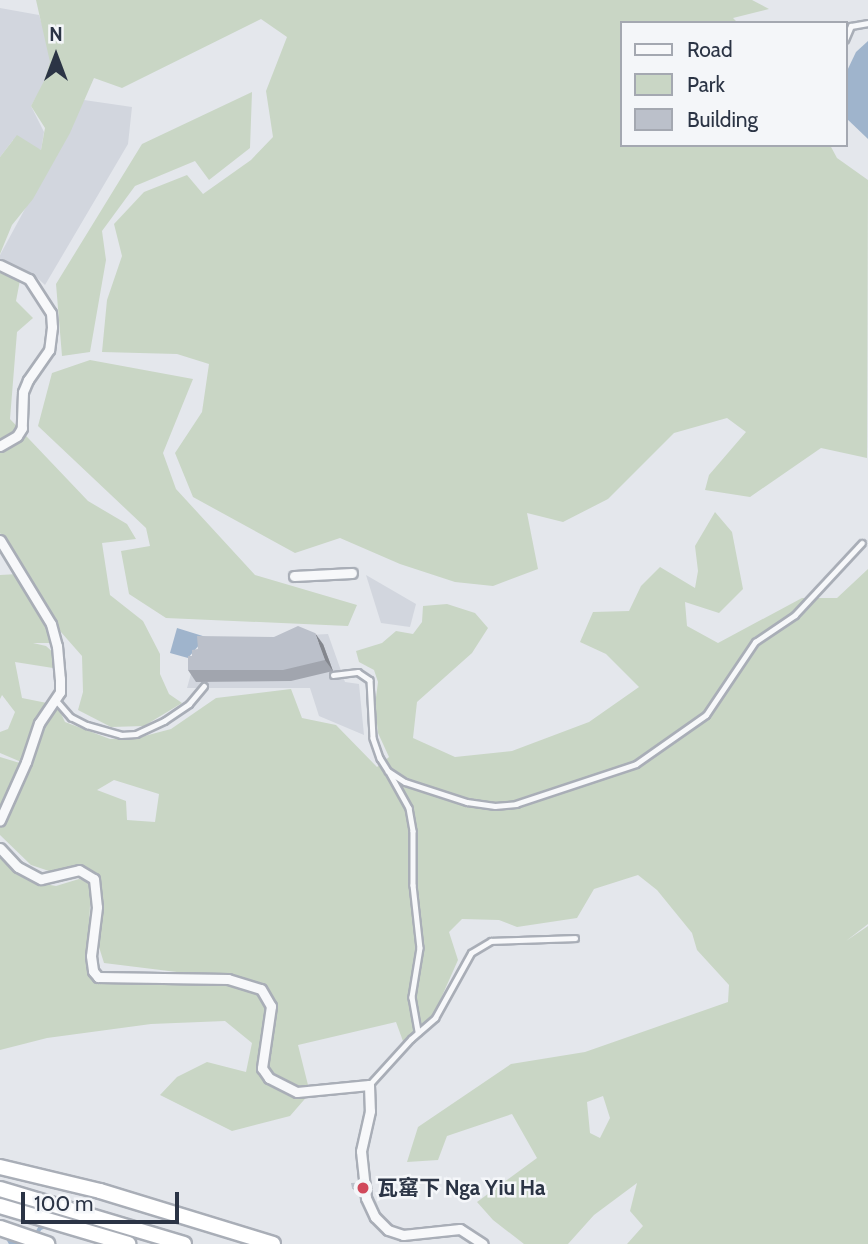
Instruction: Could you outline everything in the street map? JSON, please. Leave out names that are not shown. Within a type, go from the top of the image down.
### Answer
[{"type":"highway","points":[[0,1167],[100,1191],[273,1244]]},
{"type":"highway","points":[[0,1189],[184,1244]]},
{"type":"highway","points":[[0,1206],[128,1244]]},
{"type":"highway","points":[[0,1228],[47,1244]]},
{"type":"street","points":[[0,265],[29,279],[51,313],[52,327],[49,350],[28,380],[23,393],[22,428],[17,436],[0,446]]},
{"type":"street","points":[[0,540],[51,624],[57,646],[60,679],[60,692],[38,723],[26,762],[0,820]]},
{"type":"street","points":[[295,576],[352,573]]},
{"type":"street","points":[[0,848],[18,867],[41,879],[79,870],[94,879],[97,907],[90,956],[93,971],[98,977],[228,979],[252,984],[268,997],[271,1006],[262,1068],[269,1078],[297,1092],[369,1085],[370,1111],[361,1151],[366,1198],[375,1217],[388,1230],[403,1235],[460,1229],[483,1244]]},
{"type":"lane","points":[[847,35],[851,26],[868,23]]},
{"type":"lane","points":[[388,771],[441,796],[495,806],[516,804],[636,764],[706,715],[755,642],[795,615],[862,543]]},
{"type":"lane","points":[[333,675],[358,672],[370,680],[373,738],[409,808],[413,831],[413,886],[420,948],[412,997],[418,1033]]},
{"type":"lane","points":[[55,699],[71,717],[87,725],[121,735],[136,734],[177,712],[204,685]]},
{"type":"lane","points":[[369,1085],[435,1018],[471,953],[491,941],[575,938]]},
{"type":"shaded area","points":[[0,8],[39,15],[55,64],[31,106],[44,132],[41,150],[13,140],[0,157]]},
{"type":"shaded area","points":[[84,100],[132,107],[128,144],[45,285],[32,273],[0,261],[0,255]]},
{"type":"shaded area","points":[[366,575],[416,604],[410,627],[381,623]]},
{"type":"shaded area","points":[[328,634],[345,682],[359,684],[364,735],[319,716],[310,688],[187,688],[200,641]]},
{"type":"green space","points":[[36,0],[752,0],[769,9],[733,18],[736,21],[620,21],[620,147],[831,147],[837,158],[868,180],[867,458],[821,448],[750,497],[705,490],[709,475],[746,432],[727,418],[674,433],[608,499],[563,522],[527,513],[538,569],[493,586],[455,582],[400,564],[340,538],[295,553],[193,497],[175,453],[202,412],[209,364],[177,354],[102,352],[107,300],[122,256],[114,224],[144,192],[187,175],[203,194],[251,160],[273,137],[266,91],[287,37],[261,19],[122,88],[94,78],[70,133],[33,199],[12,225],[0,254],[0,157],[17,135],[41,150],[45,128],[31,106],[50,62]]},
{"type":"green space","points":[[252,92],[250,148],[209,180],[195,161],[135,186],[102,231],[106,260],[90,352],[62,356],[56,284],[142,144]]},
{"type":"green space","points":[[0,268],[21,275],[16,301],[33,318],[17,332],[10,419],[88,501],[127,524],[136,539],[102,543],[110,595],[143,621],[160,654],[160,674],[169,694],[182,703],[144,726],[111,727],[78,710],[83,692],[82,656],[53,623],[0,533]]},
{"type":"green space","points":[[90,360],[193,379],[163,453],[176,489],[255,575],[357,605],[348,626],[166,618],[129,594],[121,551],[150,546],[146,528],[38,426],[52,373]]},
{"type":"green space","points":[[715,512],[732,532],[743,589],[719,613],[685,602],[687,626],[718,643],[802,598],[837,598],[868,569],[868,924],[846,941],[868,926],[868,1244],[627,1244],[643,1226],[630,1211],[637,1183],[594,1215],[568,1244],[524,1244],[493,1220],[477,1202],[537,1158],[512,1114],[447,1136],[438,1160],[407,1162],[418,1127],[511,1064],[585,1052],[728,1002],[729,985],[697,950],[692,933],[657,890],[638,875],[594,889],[577,918],[517,927],[499,920],[462,919],[449,932],[458,960],[434,1014],[404,1044],[396,1022],[298,1045],[310,1093],[290,1116],[232,1131],[160,1095],[177,1077],[207,1062],[246,1072],[252,1043],[225,1021],[151,1024],[47,1038],[0,1050],[0,857],[39,883],[56,886],[79,879],[91,883],[87,973],[95,979],[104,984],[182,977],[185,973],[104,963],[99,947],[100,878],[87,867],[49,871],[31,865],[0,835],[0,757],[33,767],[0,753],[0,732],[8,729],[15,712],[2,695],[0,699],[0,575],[18,574],[43,613],[55,643],[33,643],[46,646],[56,655],[53,668],[15,662],[22,698],[57,705],[65,722],[110,739],[137,738],[171,729],[216,698],[291,689],[302,718],[336,725],[377,767],[389,757],[378,733],[375,705],[378,682],[374,670],[359,662],[356,651],[382,643],[396,631],[413,634],[422,622],[423,606],[447,604],[475,613],[488,628],[472,653],[417,702],[413,738],[455,757],[512,751],[589,722],[639,687],[606,654],[580,642],[593,612],[629,611],[641,586],[660,567],[695,588],[698,571],[695,546]],"holes":[[[114,780],[159,794],[155,822],[127,820],[126,801],[97,790]],[[603,1096],[610,1118],[600,1138],[590,1133],[587,1102]]]},
{"type":"water","points":[[868,41],[868,139],[847,119],[847,71],[856,52]]},
{"type":"water","points":[[177,628],[206,637],[188,658],[170,653]]},
{"type":"building","points":[[298,626],[315,633],[325,660],[283,670],[188,670],[188,656],[192,656],[192,650],[198,649],[197,636],[274,637]]},
{"type":"building","points":[[370,1182],[371,1186],[352,1188],[351,1183]]},
{"type":"waterway","points":[[35,1237],[40,1228],[46,1226]]},
{"type":"waterway","points":[[7,1236],[11,1243],[19,1244]]},
{"type":"place","name":"瓦窰下 Nga Yiu Ha","points":[[363,1188]]}]
